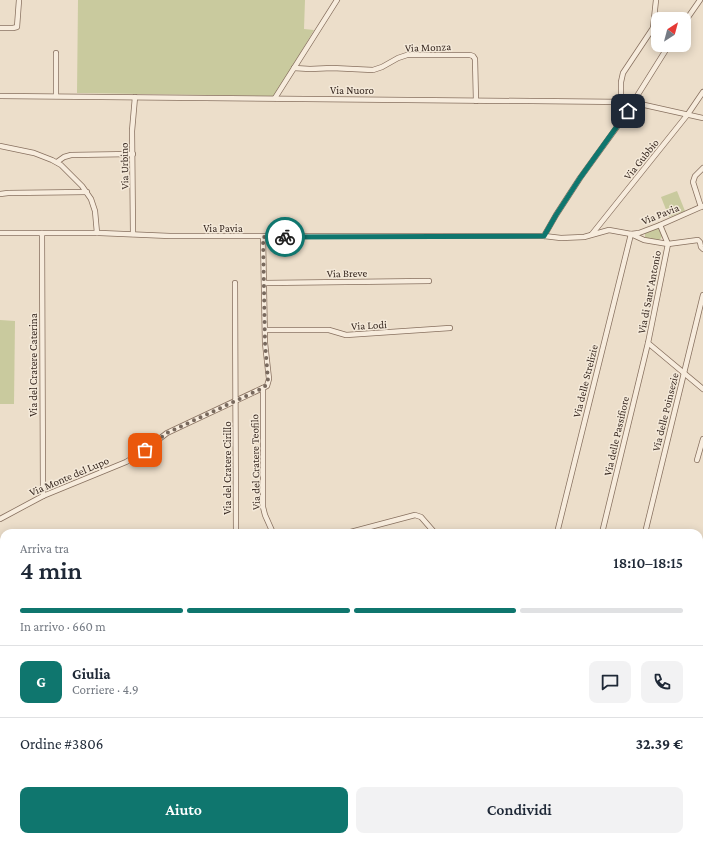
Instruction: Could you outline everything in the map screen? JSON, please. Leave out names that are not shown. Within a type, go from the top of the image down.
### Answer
[{"type":"street","points":[[0,28],[17,27],[19,0]]},
{"type":"street","points":[[275,98],[337,0]]},
{"type":"street","points":[[654,12],[656,0]]},
{"type":"street","points":[[691,13],[700,0]]},
{"type":"street","points":[[621,102],[621,82],[623,73],[651,30]]},
{"type":"street","points":[[544,236],[580,178],[622,120],[665,52]]},
{"type":"street","points":[[56,54],[56,96]]},
{"type":"street","name":"Via Monza","points":[[294,68],[373,70],[405,56],[470,55],[475,59],[476,101]]},
{"type":"street","name":"Via Gubbio","points":[[590,236],[688,114],[703,92]]},
{"type":"street","name":"Via Nuoro","points":[[0,96],[633,102],[703,118]]},
{"type":"street","name":"Via Urbino","points":[[133,234],[132,131],[134,97]]},
{"type":"street","points":[[0,146],[30,152],[57,162],[87,192],[94,207],[96,233]]},
{"type":"street","points":[[57,162],[64,157],[71,155],[133,154]]},
{"type":"street","points":[[702,206],[693,184],[695,176],[703,168]]},
{"type":"street","points":[[0,194],[8,192],[87,192]]},
{"type":"street","name":"Via Pavia","points":[[0,233],[96,233],[170,236],[263,237],[544,236],[564,238],[590,236],[601,231],[609,230],[631,234],[642,232],[702,206]]},
{"type":"street","points":[[660,225],[668,244]]},
{"type":"street","name":"Via del Cratere Caterina","points":[[42,233],[43,496]]},
{"type":"street","points":[[631,234],[644,240],[668,244],[698,240],[703,249]]},
{"type":"street","name":"Via delle Strelizie","points":[[558,529],[631,234]]},
{"type":"street","points":[[263,237],[265,330],[268,381],[263,388]]},
{"type":"street","name":"Via di Sant'Antonio","points":[[668,244],[648,343],[703,389]]},
{"type":"street","name":"Via Breve","points":[[264,282],[430,281]]},
{"type":"street","name":"Via del Cratere Cirillo","points":[[235,283],[236,529]]},
{"type":"street","name":"Via delle Poinsezie","points":[[646,529],[703,295]]},
{"type":"street","name":"Via Lodi","points":[[265,330],[328,330],[346,335],[450,328]]},
{"type":"street","name":"Via delle Passifiore","points":[[603,529],[648,343]]},
{"type":"street","name":"Via Monte del Lupo","points":[[0,519],[43,496],[126,462],[142,453],[167,433],[263,388]]},
{"type":"street","name":"Via del Cratere Teofilo","points":[[263,388],[263,507],[271,529]]},
{"type":"street","points":[[697,460],[703,439]]},
{"type":"street","points":[[362,529],[416,514],[421,517],[432,529]]},
{"type":"green space","points":[[78,0],[305,0],[304,29],[314,30],[275,96],[77,93]]},
{"type":"green space","points":[[677,191],[685,211],[669,217],[661,197]]},
{"type":"green space","points":[[658,228],[661,230],[662,236],[659,240],[649,240],[645,237],[645,232]]},
{"type":"green space","points":[[0,320],[15,321],[14,404],[0,404]]},
{"type":"way so far","points":[[145,450],[167,433],[263,388],[267,384],[263,237],[285,237]]},
{"type":"route","points":[[285,237],[544,236],[580,178],[628,111]]}]
